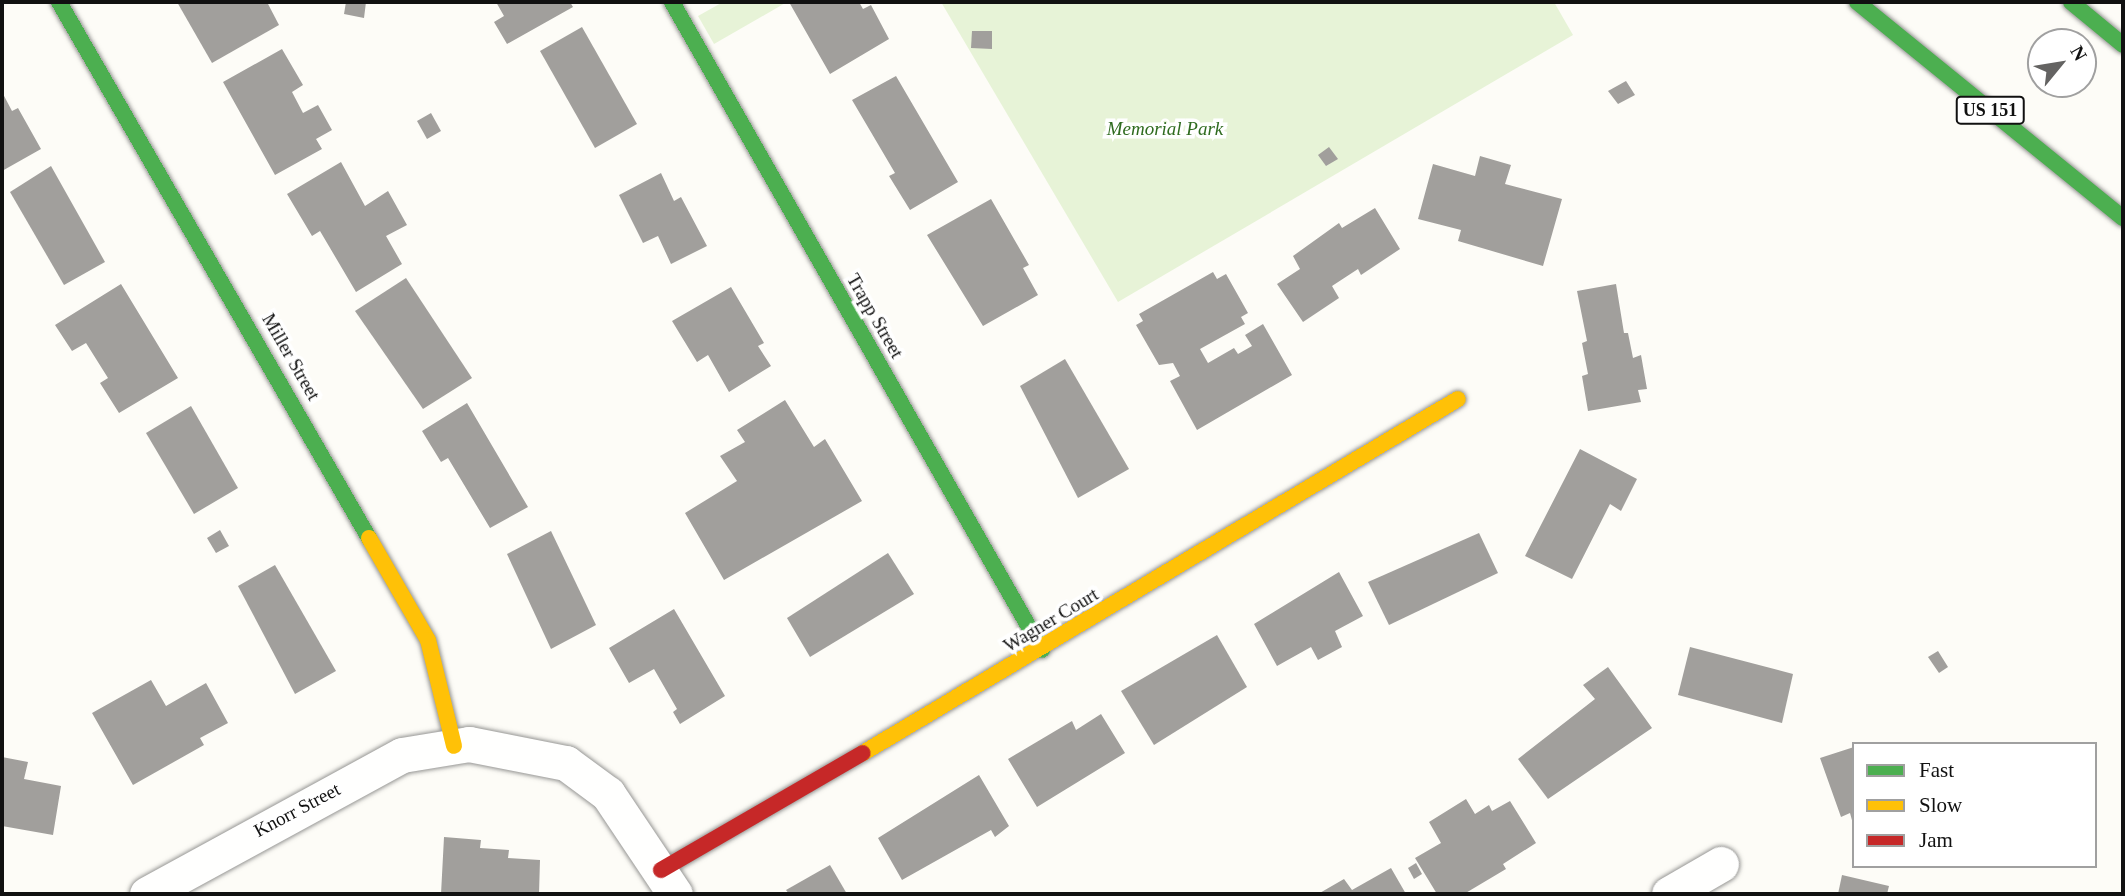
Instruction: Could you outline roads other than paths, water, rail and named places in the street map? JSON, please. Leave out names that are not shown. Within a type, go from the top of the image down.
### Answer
[{"type":"main road","name":"Miller Street","points":[[59,2],[428,640],[454,746]]},
{"type":"main road","name":"Trapp Street","points":[[672,2],[1042,650]]},
{"type":"main road","name":"US 151","points":[[1857,2],[2123,218]]},
{"type":"main road","points":[[2071,2],[2123,45]]},
{"type":"main road","name":"Wagner Court","points":[[668,882],[1042,650],[1458,399]]},
{"type":"street","name":"Knorr Street","points":[[147,894],[402,755],[469,744],[566,763],[608,794],[668,882]]},
{"type":"street","points":[[1669,894],[1721,864]]},
{"type":"park label","name":"Memorial Park","points":[[1165,129]]}]
